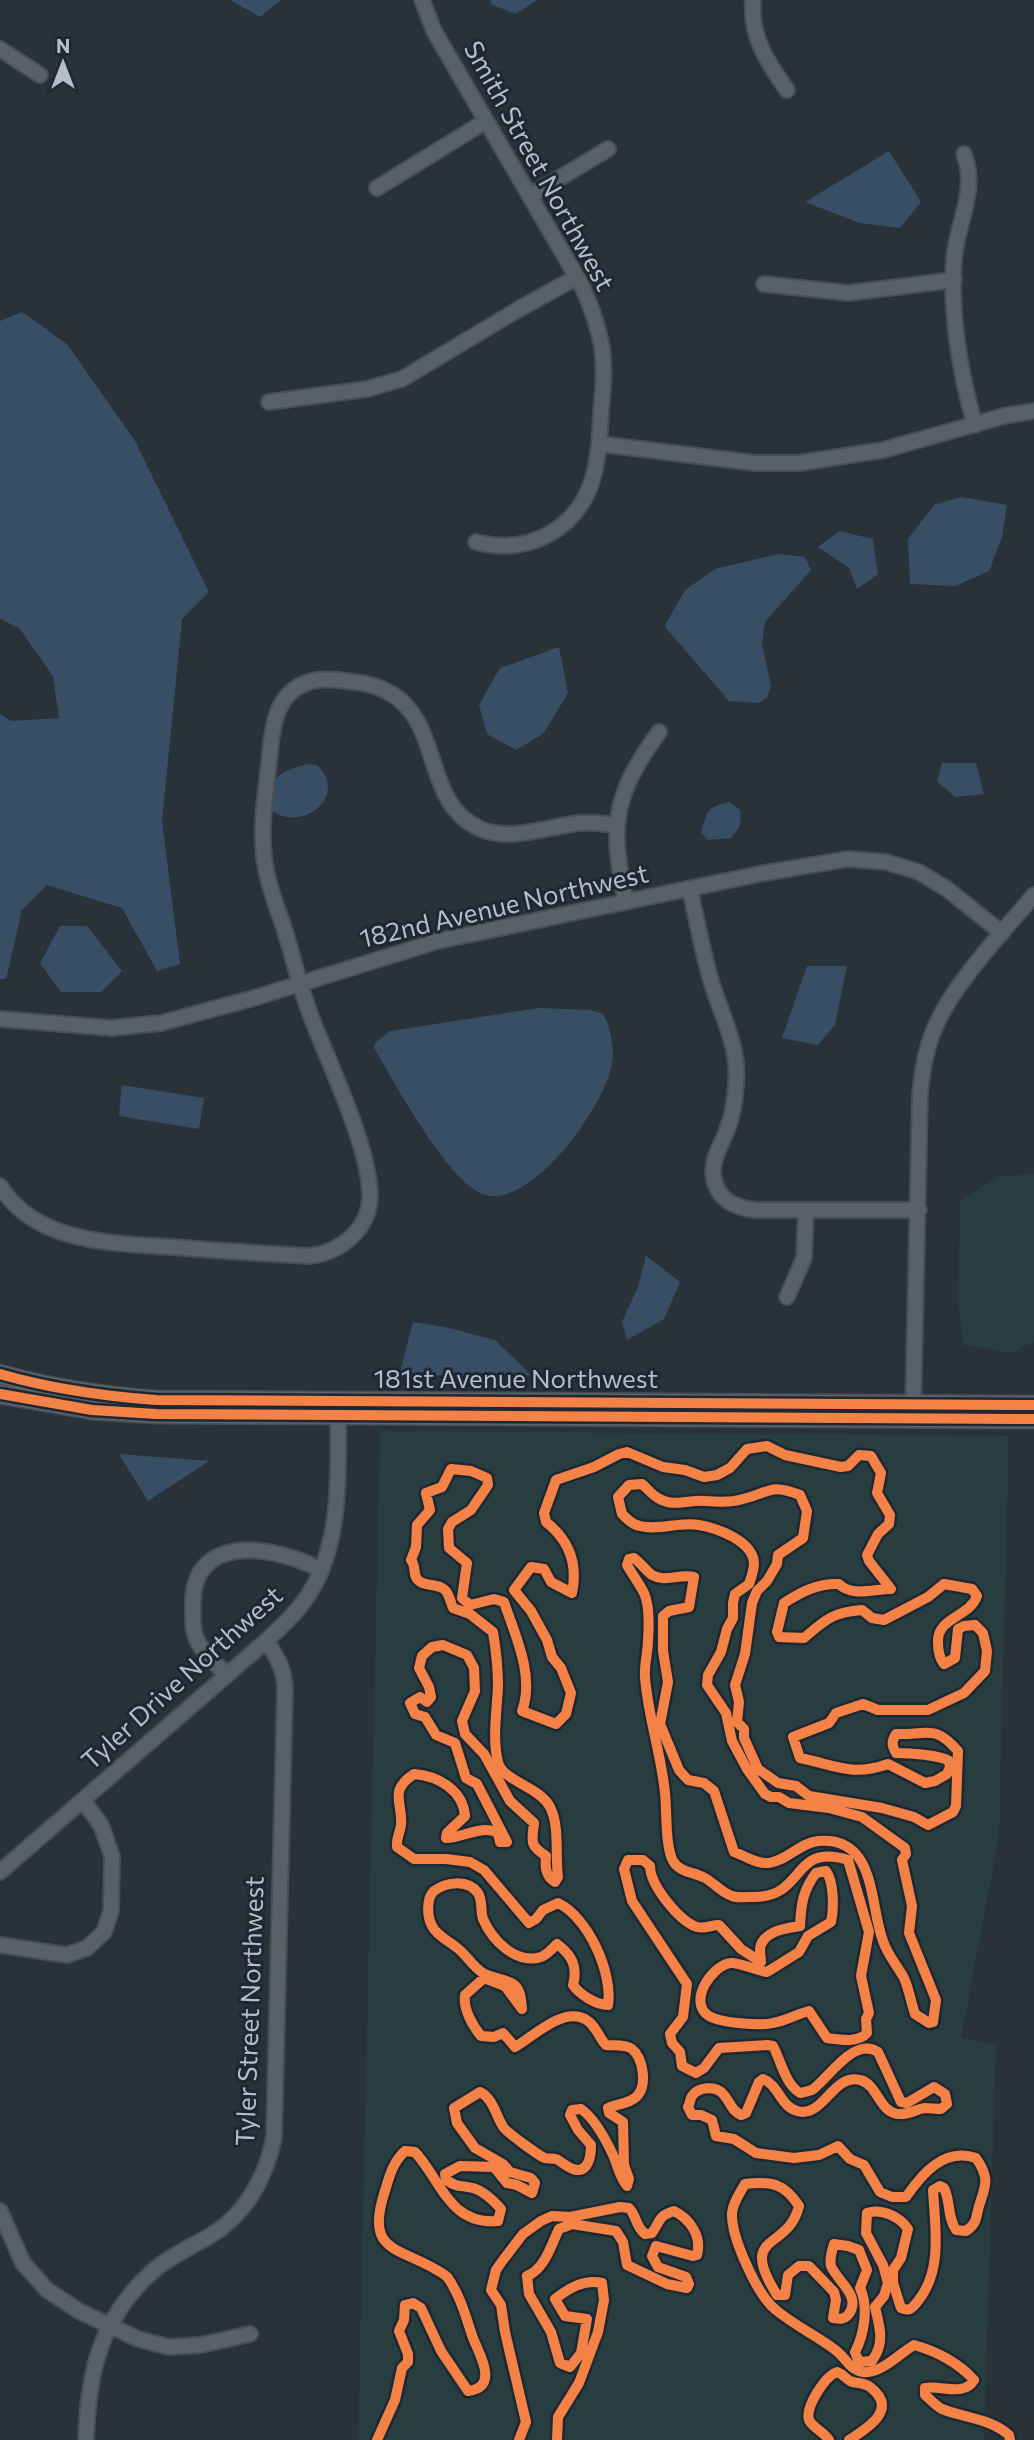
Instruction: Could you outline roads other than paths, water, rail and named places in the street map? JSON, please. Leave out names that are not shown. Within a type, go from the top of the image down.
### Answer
[{"type":"main road","name":"181st Avenue Northwest","points":[[0,1374],[40,1386],[94,1396],[338,1408]]},
{"type":"main road","name":"181st Avenue Northwest","points":[[0,1394],[80,1408],[143,1413],[338,1408],[913,1412],[1034,1419]]},
{"type":"main road","name":"181st Avenue Northwest","points":[[913,1412],[1034,1405]]},
{"type":"street","name":"Smith Street Northwest","points":[[422,0],[434,31],[577,277],[594,316],[602,349],[604,381],[600,444],[586,495],[568,519],[535,542],[495,547],[476,542]]},
{"type":"street","points":[[753,0],[757,40],[770,67],[787,90]]},
{"type":"street","points":[[0,49],[40,75]]},
{"type":"street","points":[[377,188],[486,121]]},
{"type":"street","points":[[530,196],[608,149]]},
{"type":"street","points":[[964,155],[971,183],[956,246],[954,280],[961,365],[975,425]]},
{"type":"street","points":[[269,402],[367,389],[402,379],[577,277]]},
{"type":"street","points":[[764,284],[848,293],[954,280]]},
{"type":"street","points":[[600,444],[755,463],[799,463],[883,450],[1004,416],[1034,411]]},
{"type":"street","points":[[0,1186],[18,1209],[41,1223],[68,1234],[148,1246],[320,1255],[351,1238],[364,1220],[368,1208],[368,1183],[358,1140],[300,983],[270,885],[263,845],[275,716],[286,698],[301,685],[320,679],[363,683],[383,689],[402,701],[416,718],[451,805],[463,819],[479,829],[505,834],[583,822],[617,825]]},
{"type":"street","points":[[626,902],[616,848],[623,794],[635,769],[659,732]]},
{"type":"street","name":"182nd Avenue Northwest","points":[[0,1019],[78,1027],[136,1027],[178,1019],[438,941],[848,859],[903,866],[933,880],[1002,933]]},
{"type":"street","points":[[690,889],[709,976],[727,1023],[736,1057],[734,1102],[712,1174],[720,1195],[741,1208],[919,1210]]},
{"type":"street","points":[[913,1412],[920,1094],[927,1049],[934,1028],[954,993],[1034,894]]},
{"type":"street","points":[[788,1297],[802,1269],[806,1210]]},
{"type":"street","name":"Tyler Drive Northwest","points":[[0,1871],[266,1641],[302,1605],[327,1555],[334,1525],[338,1408]]},
{"type":"street","points":[[226,1674],[198,1645],[194,1636],[193,1590],[201,1570],[223,1554],[244,1551],[277,1553],[321,1570]]},
{"type":"street","name":"Tyler Street Northwest","points":[[86,2440],[88,2398],[95,2358],[131,2295],[172,2256],[209,2237],[237,2214],[248,2201],[269,2162],[274,2137],[285,1688],[279,1660],[266,1641]]},
{"type":"street","points":[[0,1945],[67,1955],[87,1948],[104,1932],[111,1910],[112,1856],[101,1825],[83,1801]]},
{"type":"street","points":[[0,2211],[23,2263],[35,2279],[64,2303],[154,2345],[201,2345],[250,2334]]},
{"type":"water","points":[[230,0],[281,0],[260,17]]},
{"type":"water","points":[[491,0],[537,0],[516,14],[490,4]]},
{"type":"water","points":[[889,151],[921,202],[900,228],[860,223],[805,202]]},
{"type":"water","points":[[22,312],[67,344],[135,441],[209,592],[182,619],[162,821],[180,964],[157,971],[122,908],[47,885],[22,910],[6,979],[0,979],[0,714],[11,721],[59,718],[53,676],[19,628],[0,619],[0,321]]},
{"type":"water","points":[[961,497],[1007,505],[1002,537],[989,571],[955,586],[910,584],[908,539],[934,505]]},
{"type":"water","points":[[839,531],[873,539],[878,574],[857,589],[849,568],[818,547]]},
{"type":"water","points":[[778,554],[805,557],[811,570],[765,622],[762,644],[771,686],[767,697],[759,703],[729,701],[665,627],[666,623],[685,590],[715,569]]},
{"type":"water","points":[[559,647],[568,693],[543,734],[516,750],[487,734],[479,705],[500,668]]},
{"type":"water","points":[[942,763],[976,763],[984,794],[955,797],[937,781]]},
{"type":"water","points":[[307,764],[317,765],[326,778],[328,790],[324,801],[316,810],[305,815],[279,815],[268,807],[274,782],[282,773]]},
{"type":"water","points":[[729,802],[740,810],[738,828],[731,838],[707,840],[701,832],[707,814],[712,808]]},
{"type":"water","points":[[60,926],[87,926],[122,971],[101,992],[61,992],[40,963]]},
{"type":"water","points":[[807,966],[847,966],[835,1025],[818,1045],[782,1038]]},
{"type":"water","points":[[539,1008],[591,1010],[603,1014],[609,1029],[613,1056],[609,1075],[585,1122],[546,1168],[525,1185],[504,1195],[485,1195],[470,1187],[439,1152],[395,1084],[374,1048],[375,1043],[390,1031]]},
{"type":"water","points":[[122,1085],[204,1098],[199,1129],[119,1116]]},
{"type":"water","points":[[646,1256],[680,1282],[664,1319],[627,1340],[622,1322],[638,1287]]},
{"type":"water","points":[[413,1322],[495,1340],[531,1375],[495,1380],[400,1372]]},
{"type":"water","points":[[119,1454],[209,1461],[148,1501]]}]
